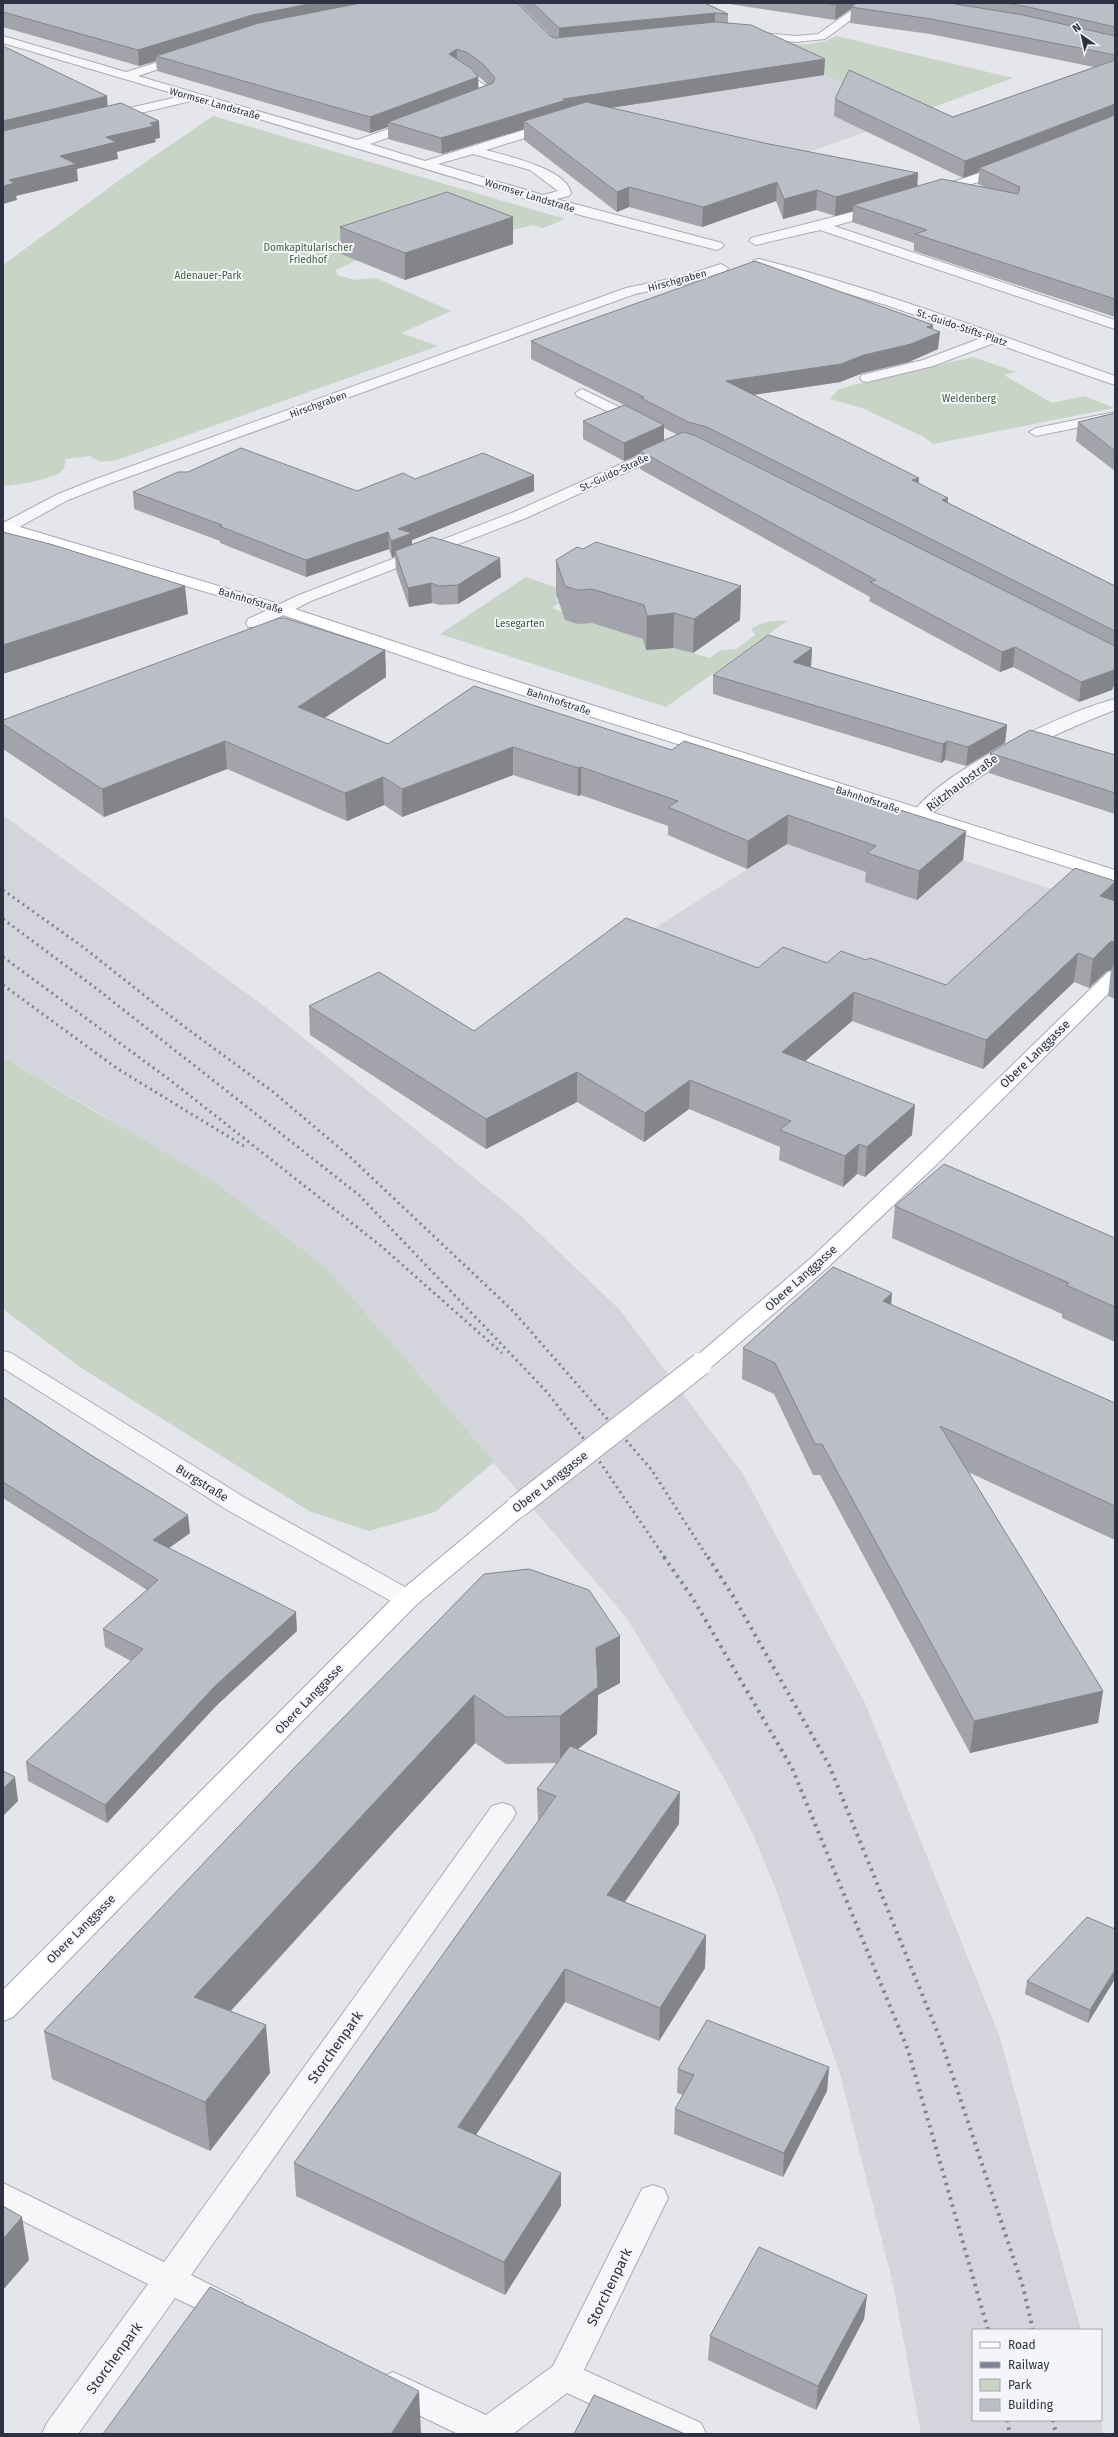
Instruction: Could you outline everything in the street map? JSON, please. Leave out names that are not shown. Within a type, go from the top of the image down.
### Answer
[{"type":"main road","name":"Bahnhofstraße","points":[[5,527],[280,609],[465,671],[1115,876]]},
{"type":"main road","name":"Obere Langgasse","points":[[3,2009],[408,1599],[517,1507],[701,1364],[819,1263],[929,1159],[1115,976]]},
{"type":"street","points":[[738,34],[811,40],[821,37],[869,3]]},
{"type":"street","name":"Wormser Landstraße","points":[[3,39],[193,97],[428,164],[609,219],[724,244]]},
{"type":"street","points":[[125,76],[198,52]]},
{"type":"street","points":[[455,109],[488,95],[477,82],[457,69]]},
{"type":"street","points":[[97,120],[193,97]]},
{"type":"street","points":[[359,144],[426,120]]},
{"type":"street","points":[[428,164],[566,121]]},
{"type":"street","points":[[474,150],[534,167],[564,187],[565,193],[544,200]]},
{"type":"street","points":[[921,197],[1021,162]]},
{"type":"street","points":[[776,254],[803,239],[821,226],[892,205]]},
{"type":"street","name":"Wormser Landstraße","points":[[609,219],[699,257],[727,267]]},
{"type":"street","points":[[821,226],[1115,325]]},
{"type":"street","name":"St.-Guido-Stifts-Platz","points":[[808,276],[776,254],[751,241],[821,226]]},
{"type":"street","name":"Hirschgraben","points":[[633,291],[724,244]]},
{"type":"street","name":"St.-Guido-Stifts-Platz","points":[[776,254],[753,264],[808,276],[995,338],[1115,381]]},
{"type":"street","name":"Hirschgraben","points":[[5,527],[63,498],[102,482],[633,291],[686,279],[727,267]]},
{"type":"street","points":[[867,378],[928,363],[995,338]]},
{"type":"street","name":"St.-Guido-Straße","points":[[254,623],[280,609],[520,515],[654,454],[682,445],[582,393]]},
{"type":"street","points":[[1036,432],[1115,416]]},
{"type":"street","name":"Rützhaubstraße","points":[[920,815],[972,773],[1008,749],[1115,704]]},
{"type":"street","name":"Burgstraße","points":[[3,1358],[238,1505],[408,1599]]},
{"type":"street","name":"Storchenpark","points":[[59,2434],[502,1813]]},
{"type":"street","points":[[3,2196],[169,2281],[254,2321]]},
{"type":"street","name":"Storchenpark","points":[[367,2375],[487,2433],[564,2376],[653,2198]]},
{"type":"street","points":[[564,2376],[689,2434]]},
{"type":"shaded area","points":[[802,62],[912,115],[809,152],[633,132],[565,84]]},
{"type":"shaded area","points":[[3,815],[268,1009],[519,1214],[620,1310],[743,1474],[865,1703],[999,2035],[1081,2329],[972,2329],[972,2421],[1101,2421],[1103,2434],[921,2434],[893,2284],[841,2077],[775,1887],[752,1832],[724,1778],[626,1617],[328,1270],[101,1114],[3,1057]]},
{"type":"shaded area","points":[[830,817],[1113,909],[1115,943],[983,1069],[636,940]]},
{"type":"green space","points":[[836,36],[1013,78],[912,115],[848,86],[762,40],[809,44],[819,43]]},
{"type":"green space","name":"Adenauer-Park","points":[[213,116],[565,219],[543,228],[533,225],[496,234],[357,260],[336,270],[337,275],[355,280],[376,278],[451,311],[401,333],[438,346],[117,460],[100,462],[90,456],[65,459],[63,470],[57,474],[34,482],[3,486],[3,265],[121,179]]},
{"type":"green space","name":"Weidenberg","points":[[973,357],[1016,372],[1004,375],[1052,403],[1084,396],[1115,408],[933,444],[926,438],[862,408],[830,399],[838,390],[853,385]]},
{"type":"green space","name":"Lesegarten","points":[[526,577],[569,592],[555,600],[560,602],[552,608],[569,615],[565,620],[577,624],[586,621],[710,658],[721,650],[736,649],[755,635],[751,629],[760,624],[773,621],[787,621],[666,707],[440,634]]},
{"type":"green space","points":[[3,1057],[217,1184],[328,1270],[494,1462],[435,1512],[369,1531],[309,1511],[80,1367],[3,1309]]},
{"type":"building","points":[[3,3],[314,3],[252,15],[138,50],[3,12]]},
{"type":"building","points":[[361,3],[517,3],[550,36],[555,38],[715,22],[751,25],[825,59],[563,99],[566,100],[441,138],[388,122],[493,83],[495,78],[483,64],[468,53],[457,49],[449,54],[472,69],[478,77],[370,117],[156,56],[259,23]]},
{"type":"building","points":[[533,3],[705,3],[728,14],[715,13],[559,28]]},
{"type":"building","points":[[823,3],[839,3],[836,5]]},
{"type":"building","points":[[857,3],[949,3],[1023,15],[1115,36],[1115,55],[931,19],[851,7]]},
{"type":"building","points":[[1004,3],[1115,3],[1115,27],[1024,6]]},
{"type":"building","points":[[3,46],[107,96],[3,121]]},
{"type":"building","points":[[1115,60],[1115,104],[965,161],[835,99],[849,70],[953,117]]},
{"type":"building","points":[[586,102],[764,143],[918,173],[836,197],[817,190],[784,199],[777,182],[703,207],[629,187],[617,192],[524,121]]},
{"type":"building","points":[[121,103],[159,121],[150,123],[154,126],[106,137],[116,142],[60,156],[76,164],[9,180],[15,183],[3,186],[3,131]]},
{"type":"building","points":[[1115,115],[1115,299],[915,234],[927,230],[853,205],[942,179],[1018,194],[1020,187],[979,168]]},
{"type":"building","points":[[447,192],[513,217],[405,253],[340,227]]},
{"type":"building","points":[[755,261],[933,325],[927,327],[940,332],[911,344],[864,355],[841,364],[726,381],[919,478],[912,480],[948,498],[942,500],[1115,586],[1115,631],[707,427],[688,422],[641,398],[644,397],[531,341]]},
{"type":"building","points":[[625,405],[664,425],[624,443],[583,421]]},
{"type":"building","points":[[1115,413],[1115,451],[1078,422]]},
{"type":"building","points":[[683,432],[696,436],[1115,646],[1114,670],[1081,682],[1015,647],[1002,652],[870,582],[876,580],[640,451]]},
{"type":"building","points":[[241,448],[357,491],[403,473],[415,479],[483,453],[534,475],[398,529],[412,533],[391,541],[388,532],[306,560],[219,526],[222,525],[133,492],[178,472],[188,472]]},
{"type":"building","points":[[3,532],[50,544],[185,586],[3,645]]},
{"type":"building","points":[[432,537],[500,558],[458,585],[439,586],[431,583],[408,588],[395,551]]},
{"type":"building","points":[[596,542],[741,586],[694,619],[674,613],[647,616],[644,605],[592,589],[577,590],[565,586],[556,560],[577,547],[583,549]]},
{"type":"building","points":[[279,618],[285,618],[385,650],[298,707],[388,744],[474,686],[672,750],[684,741],[966,831],[919,871],[867,853],[876,846],[788,815],[748,841],[668,807],[678,801],[581,767],[578,768],[513,747],[402,789],[383,777],[345,793],[225,741],[102,789],[3,724],[3,720]]},
{"type":"building","points":[[768,635],[812,648],[793,662],[1007,725],[968,747],[947,741],[943,744],[713,675]]},
{"type":"building","points":[[1030,730],[1115,755],[1115,793],[990,753]]},
{"type":"building","points":[[1075,868],[1115,881],[1100,896],[1115,901],[1115,941],[1110,942],[1093,959],[1078,953],[986,1040],[854,992],[782,1052],[915,1105],[867,1147],[859,1144],[845,1156],[780,1130],[791,1121],[690,1080],[645,1113],[577,1072],[486,1119],[309,1006],[379,972],[474,1031],[626,918],[758,968],[783,947],[827,963],[841,951],[866,960],[870,958],[946,985]]},
{"type":"building","points":[[944,1164],[1115,1238],[1115,1307],[1066,1285],[1069,1283],[895,1206]]},
{"type":"building","points":[[833,1267],[892,1293],[883,1301],[1115,1403],[1115,1506],[940,1426],[1103,1691],[974,1721],[822,1444],[815,1444],[775,1363],[743,1348]]},
{"type":"building","points":[[3,1397],[86,1452],[188,1515],[153,1540],[296,1612],[214,1687],[105,1805],[26,1762],[143,1649],[103,1629],[158,1580],[3,1482]]},
{"type":"building","points":[[529,1569],[589,1590],[620,1636],[596,1648],[598,1687],[560,1716],[506,1717],[474,1695],[194,1997],[266,2025],[205,2102],[44,2031],[295,1767],[484,1574]]},
{"type":"building","points":[[570,1746],[680,1792],[607,1895],[706,1935],[660,2008],[565,1969],[458,2127],[561,2173],[504,2262],[294,2163],[556,1796],[537,1789]]},
{"type":"building","points":[[3,1771],[15,1777],[3,1789]]},
{"type":"building","points":[[1087,1917],[1115,1929],[1115,1970],[1090,2010],[1027,1981]]},
{"type":"building","points":[[707,2020],[829,2067],[784,2153],[675,2109],[694,2075],[678,2069]]},
{"type":"building","points":[[3,2206],[22,2217],[3,2239]]},
{"type":"building","points":[[759,2247],[867,2295],[818,2386],[710,2336]]},
{"type":"building","points":[[210,2287],[419,2391],[391,2434],[103,2434]]},
{"type":"building","points":[[594,2395],[685,2434],[574,2434]]},
{"type":"railway","points":[[3,890],[83,947],[178,1022],[272,1091],[349,1156],[513,1311],[651,1469],[708,1558]]},
{"type":"railway","points":[[3,919],[97,989],[359,1195],[546,1391],[587,1443],[665,1558]]},
{"type":"railway","points":[[3,957],[170,1080],[381,1246],[502,1353]]},
{"type":"railway","points":[[3,985],[118,1069],[247,1148]]},
{"type":"railway","points":[[664,1557],[692,1597],[792,1768],[908,2050],[988,2329]]},
{"type":"railway","points":[[708,1557],[733,1596],[829,1765],[941,2041],[1023,2287],[1033,2329]]},
{"type":"railway","points":[[1007,2421],[1010,2434]]},
{"type":"railway","points":[[1053,2421],[1056,2434]]},
{"type":"park label","name":"Domkapitularischer Friedhof","points":[[308,252]]}]
